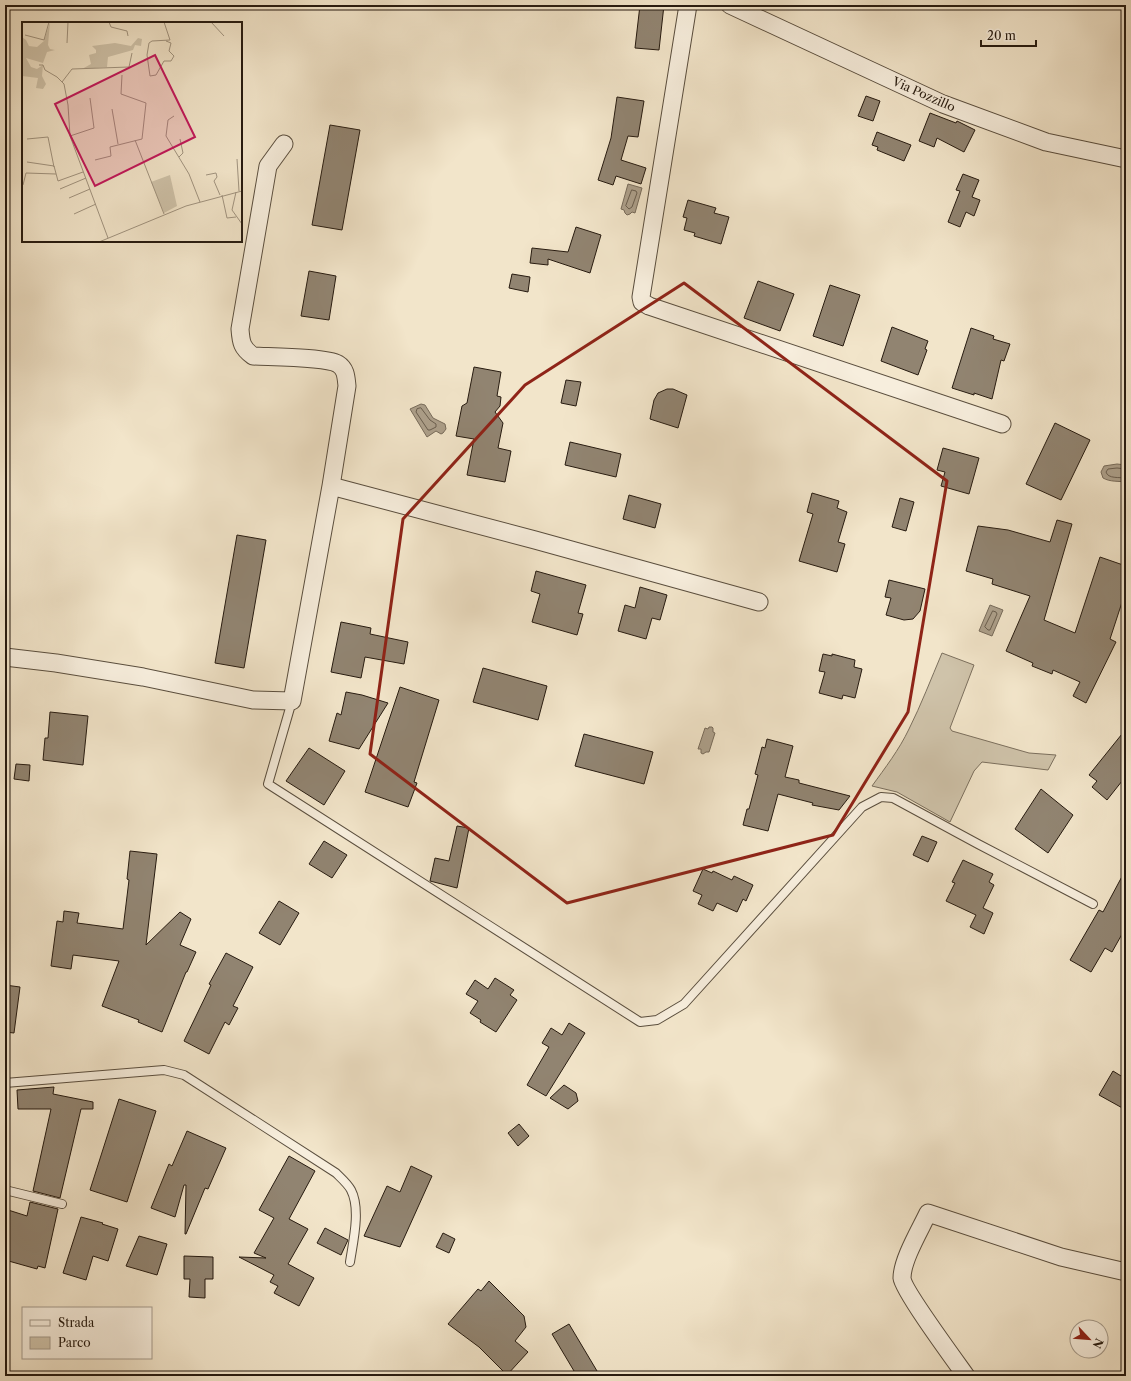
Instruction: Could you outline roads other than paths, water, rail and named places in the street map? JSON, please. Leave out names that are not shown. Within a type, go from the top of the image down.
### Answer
[{"type":"street","points":[[688,5],[641,297],[642,302],[649,306],[1002,424]]},
{"type":"street","name":"Via Pozzillo","points":[[730,5],[943,104],[1046,142],[1126,159]]},
{"type":"street","points":[[5,657],[56,663],[143,677],[253,700],[292,702],[331,486],[347,386],[345,371],[338,364],[325,360],[253,356],[246,350],[241,341],[240,329],[268,166],[284,144]]},
{"type":"street","points":[[331,486],[535,540],[759,602]]},
{"type":"street","points":[[966,1376],[911,1296],[902,1280],[905,1262],[928,1213],[1061,1257],[1126,1272]]},
{"type":"lane","points":[[292,702],[268,784],[640,1022],[657,1020],[684,1004],[862,808],[881,797],[893,798],[1093,904]]},
{"type":"lane","points":[[5,1083],[164,1070],[184,1075],[336,1174],[351,1190],[356,1209],[355,1231],[350,1262]]},
{"type":"lane","points":[[5,1190],[62,1204]]},
{"type":"water","points":[[628,184],[642,188],[635,213],[632,212],[627,215],[624,210],[621,209]]},
{"type":"water","points":[[421,404],[425,405],[433,418],[445,424],[446,429],[443,433],[441,434],[436,431],[427,437],[410,409]]},
{"type":"water","points":[[1117,464],[1126,465],[1126,482],[1111,481],[1103,478],[1101,472],[1104,466]]},
{"type":"water","points":[[990,605],[1003,610],[992,636],[979,631]]},
{"type":"water","points":[[709,727],[713,728],[713,732],[715,733],[709,752],[703,754],[701,753],[701,749],[698,749],[705,728],[708,729]]}]
